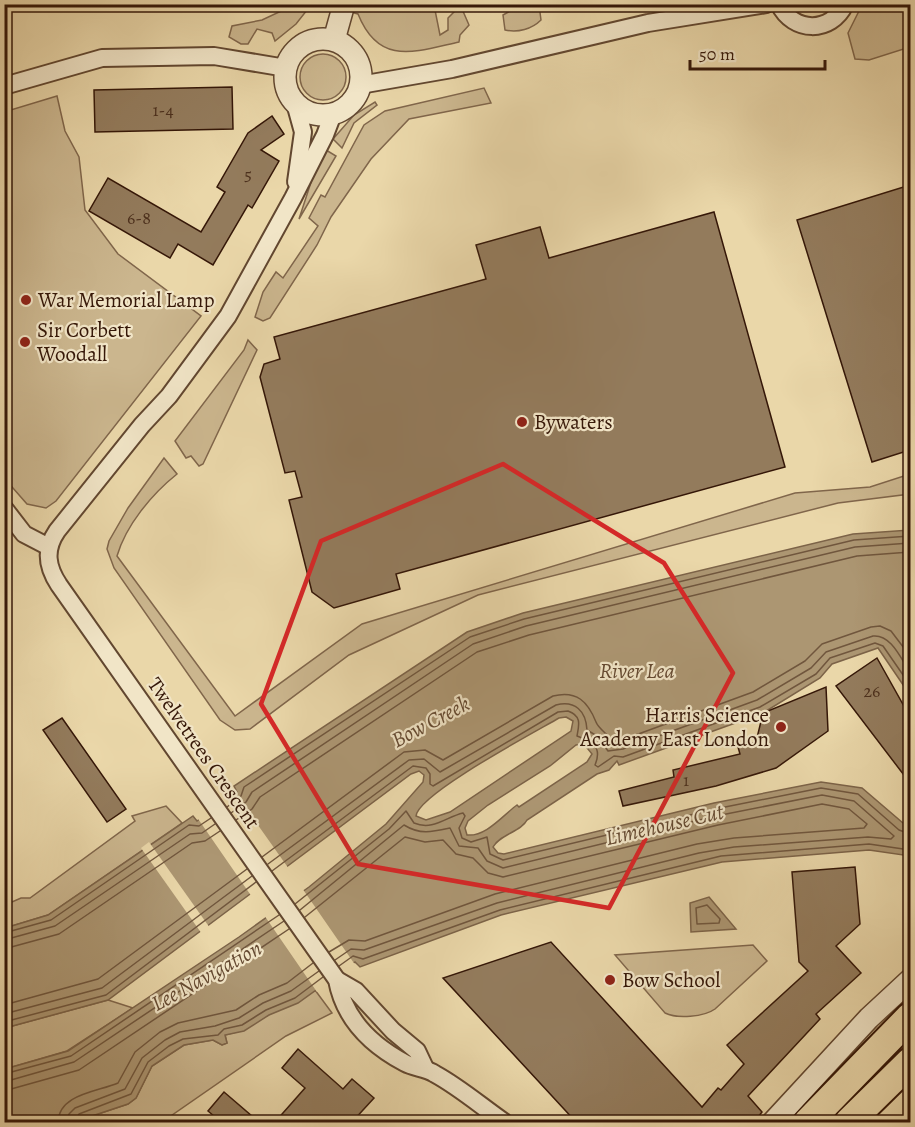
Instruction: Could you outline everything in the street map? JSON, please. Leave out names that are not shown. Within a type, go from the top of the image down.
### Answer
[{"type":"highway","points":[[808,1122],[910,1017]]},
{"type":"highway","points":[[849,1122],[910,1062]]},
{"type":"street","points":[[334,40],[345,4]]},
{"type":"street","points":[[360,85],[452,69],[648,23],[767,4]]},
{"type":"street","points":[[779,4],[792,21],[816,27],[832,21],[845,4]]},
{"type":"street","points":[[293,198],[303,132],[295,103],[286,87],[285,68],[290,57],[304,44],[322,39],[334,40],[347,47],[356,58],[361,71],[360,85],[350,103],[333,114],[313,114],[295,103]]},
{"type":"street","points":[[4,87],[102,58],[214,56],[285,68]]},
{"type":"street","points":[[4,508],[24,534],[49,547],[61,526],[142,424],[169,396],[228,316],[293,198],[325,135],[333,114]]},
{"type":"street","name":"Twelvetrees Crescent","points":[[49,547],[48,563],[55,579],[336,980],[341,1001],[361,1030],[407,1065],[425,1068],[504,1122]]},
{"type":"street","name":"Twelvetrees Crescent","points":[[336,980],[356,991],[393,1031],[417,1051],[425,1068]]},
{"type":"street","points":[[773,1122],[869,1018],[910,980]]},
{"type":"highlighted area","points":[[503,464],[664,563],[733,673],[609,908],[358,864],[261,704],[321,541]]},
{"type":"shaded area","points":[[294,5],[311,5],[296,24],[275,41],[272,33],[257,29],[248,44],[241,44],[229,37],[232,26],[262,20]]},
{"type":"shaded area","points":[[356,5],[434,5],[440,35],[448,30],[448,18],[455,11],[462,9],[469,25],[460,35],[459,42],[427,49],[400,51],[376,42],[358,14],[354,13]]},
{"type":"shaded area","points":[[521,5],[539,5],[541,20],[524,29],[505,30],[503,15]]},
{"type":"shaded area","points":[[862,5],[910,5],[910,47],[869,60],[855,59],[848,33]]},
{"type":"shaded area","points":[[323,54],[339,61],[346,77],[339,93],[323,100],[307,93],[300,77],[307,61]]},
{"type":"shaded area","points":[[484,88],[491,103],[409,119],[371,159],[331,217],[317,245],[270,318],[263,321],[255,317],[263,292],[276,272],[283,278],[318,226],[309,218],[321,195],[325,197],[364,125],[385,111]]},
{"type":"shaded area","points":[[57,96],[65,131],[79,157],[85,210],[118,254],[201,316],[56,501],[46,508],[27,504],[5,479],[4,112]]},
{"type":"shaded area","points":[[375,102],[377,105],[354,123],[342,148],[333,139],[354,115]]},
{"type":"shaded area","points":[[326,150],[336,156],[299,219],[315,170]]},
{"type":"shaded area","points":[[248,340],[257,350],[203,464],[199,466],[191,456],[186,458],[175,441],[244,350]]},
{"type":"shaded area","points":[[164,458],[177,474],[141,511],[121,544],[117,556],[235,716],[362,624],[795,493],[870,487],[910,474],[910,494],[838,503],[478,595],[349,655],[250,729],[235,730],[220,720],[114,568],[107,549],[109,541],[128,508]]},
{"type":"shaded area","points":[[166,806],[182,823],[48,915],[5,928],[5,905],[21,898],[30,898],[135,821],[132,816]]},
{"type":"shaded area","points":[[753,945],[767,961],[715,1009],[704,1014],[690,1016],[665,1013],[615,955]]},
{"type":"shaded area","points":[[315,990],[332,1013],[286,1036],[162,1122],[74,1122],[128,1104],[136,1098],[152,1066],[184,1045],[213,1040],[222,1045],[227,1043],[225,1035],[248,1027]]},
{"type":"shaded area","points":[[108,1000],[133,1008],[67,1051],[5,1069],[5,1028]]},
{"type":"water","name":"River Lea","points":[[910,530],[910,695],[878,648],[832,664],[820,678],[763,713],[619,765],[617,761],[609,770],[597,774],[527,820],[500,839],[493,847],[498,853],[504,854],[714,803],[821,782],[862,788],[910,829],[910,856],[869,850],[722,862],[501,915],[360,967],[355,962],[298,1003],[269,1015],[244,1031],[225,1035],[227,1043],[222,1045],[213,1040],[184,1045],[152,1066],[136,1098],[128,1104],[74,1122],[5,1122],[5,1069],[68,1051],[239,937],[309,887],[386,824],[423,782],[424,775],[419,771],[411,774],[108,1000],[5,1028],[5,928],[48,915],[193,816],[197,821],[237,792],[234,786],[467,632],[523,613],[853,534]],"holes":[[[566,717],[573,721],[571,731],[450,812],[426,820],[416,816],[422,806],[436,793],[456,779],[504,749],[559,718]],[[584,744],[592,754],[587,762],[519,807],[517,805],[481,833],[467,835],[465,828],[468,821],[488,805],[550,766],[576,745]]]},
{"type":"water","points":[[709,897],[736,929],[691,932],[690,903]]},
{"type":"pier","points":[[234,791],[289,869],[252,897],[194,813],[197,817]]},
{"type":"pier","points":[[149,842],[210,928],[202,934],[141,848]]},
{"type":"pier","points":[[302,888],[358,969],[355,966],[317,992],[264,915]]},
{"type":"building","points":[[232,87],[233,129],[95,132],[94,90]]},
{"type":"building","points":[[272,116],[284,134],[261,150],[279,161],[252,208],[248,205],[213,265],[178,244],[170,258],[89,211],[108,178],[201,232],[225,192],[217,187],[248,133]]},
{"type":"building","points":[[910,185],[910,450],[872,462],[797,220]]},
{"type":"building","name":"Bywaters","points":[[714,212],[785,467],[396,574],[400,589],[334,608],[312,592],[289,500],[302,497],[295,471],[285,473],[260,377],[264,364],[280,359],[274,337],[486,279],[476,245],[540,227],[549,258]]},
{"type":"building","points":[[877,658],[910,717],[910,783],[836,686]]},
{"type":"building","points":[[826,687],[828,731],[776,768],[716,786],[623,806],[619,791],[674,777],[673,770],[740,754],[738,747],[756,742],[763,713]]},
{"type":"building","points":[[62,718],[126,809],[107,822],[43,730]]},
{"type":"building","points":[[855,867],[860,924],[836,946],[861,973],[816,1014],[820,1019],[748,1096],[762,1112],[754,1122],[576,1122],[443,978],[551,942],[702,1107],[718,1088],[721,1090],[744,1064],[727,1045],[808,971],[799,962],[792,872]]},
{"type":"building","points":[[298,1049],[343,1089],[352,1079],[374,1098],[352,1122],[275,1122],[305,1088],[282,1068]]},
{"type":"building","points":[[224,1092],[259,1122],[221,1122],[208,1111]]},
{"type":"place","name":"War Memorial Lamp","points":[[26,300]]},
{"type":"place","name":"Sir Corbett Woodall","points":[[25,342]]},
{"type":"place","name":"Bywaters","points":[[522,422]]},
{"type":"place","name":"Harris Science Academy East London","points":[[781,727]]},
{"type":"place","name":"Bow School","points":[[610,980]]},
{"type":"water label","name":"Bow Creek","points":[[430,721]]},
{"type":"water label","name":"Limehouse Cut","points":[[664,824]]},
{"type":"water label","name":"Lee Navigation","points":[[206,975]]}]
